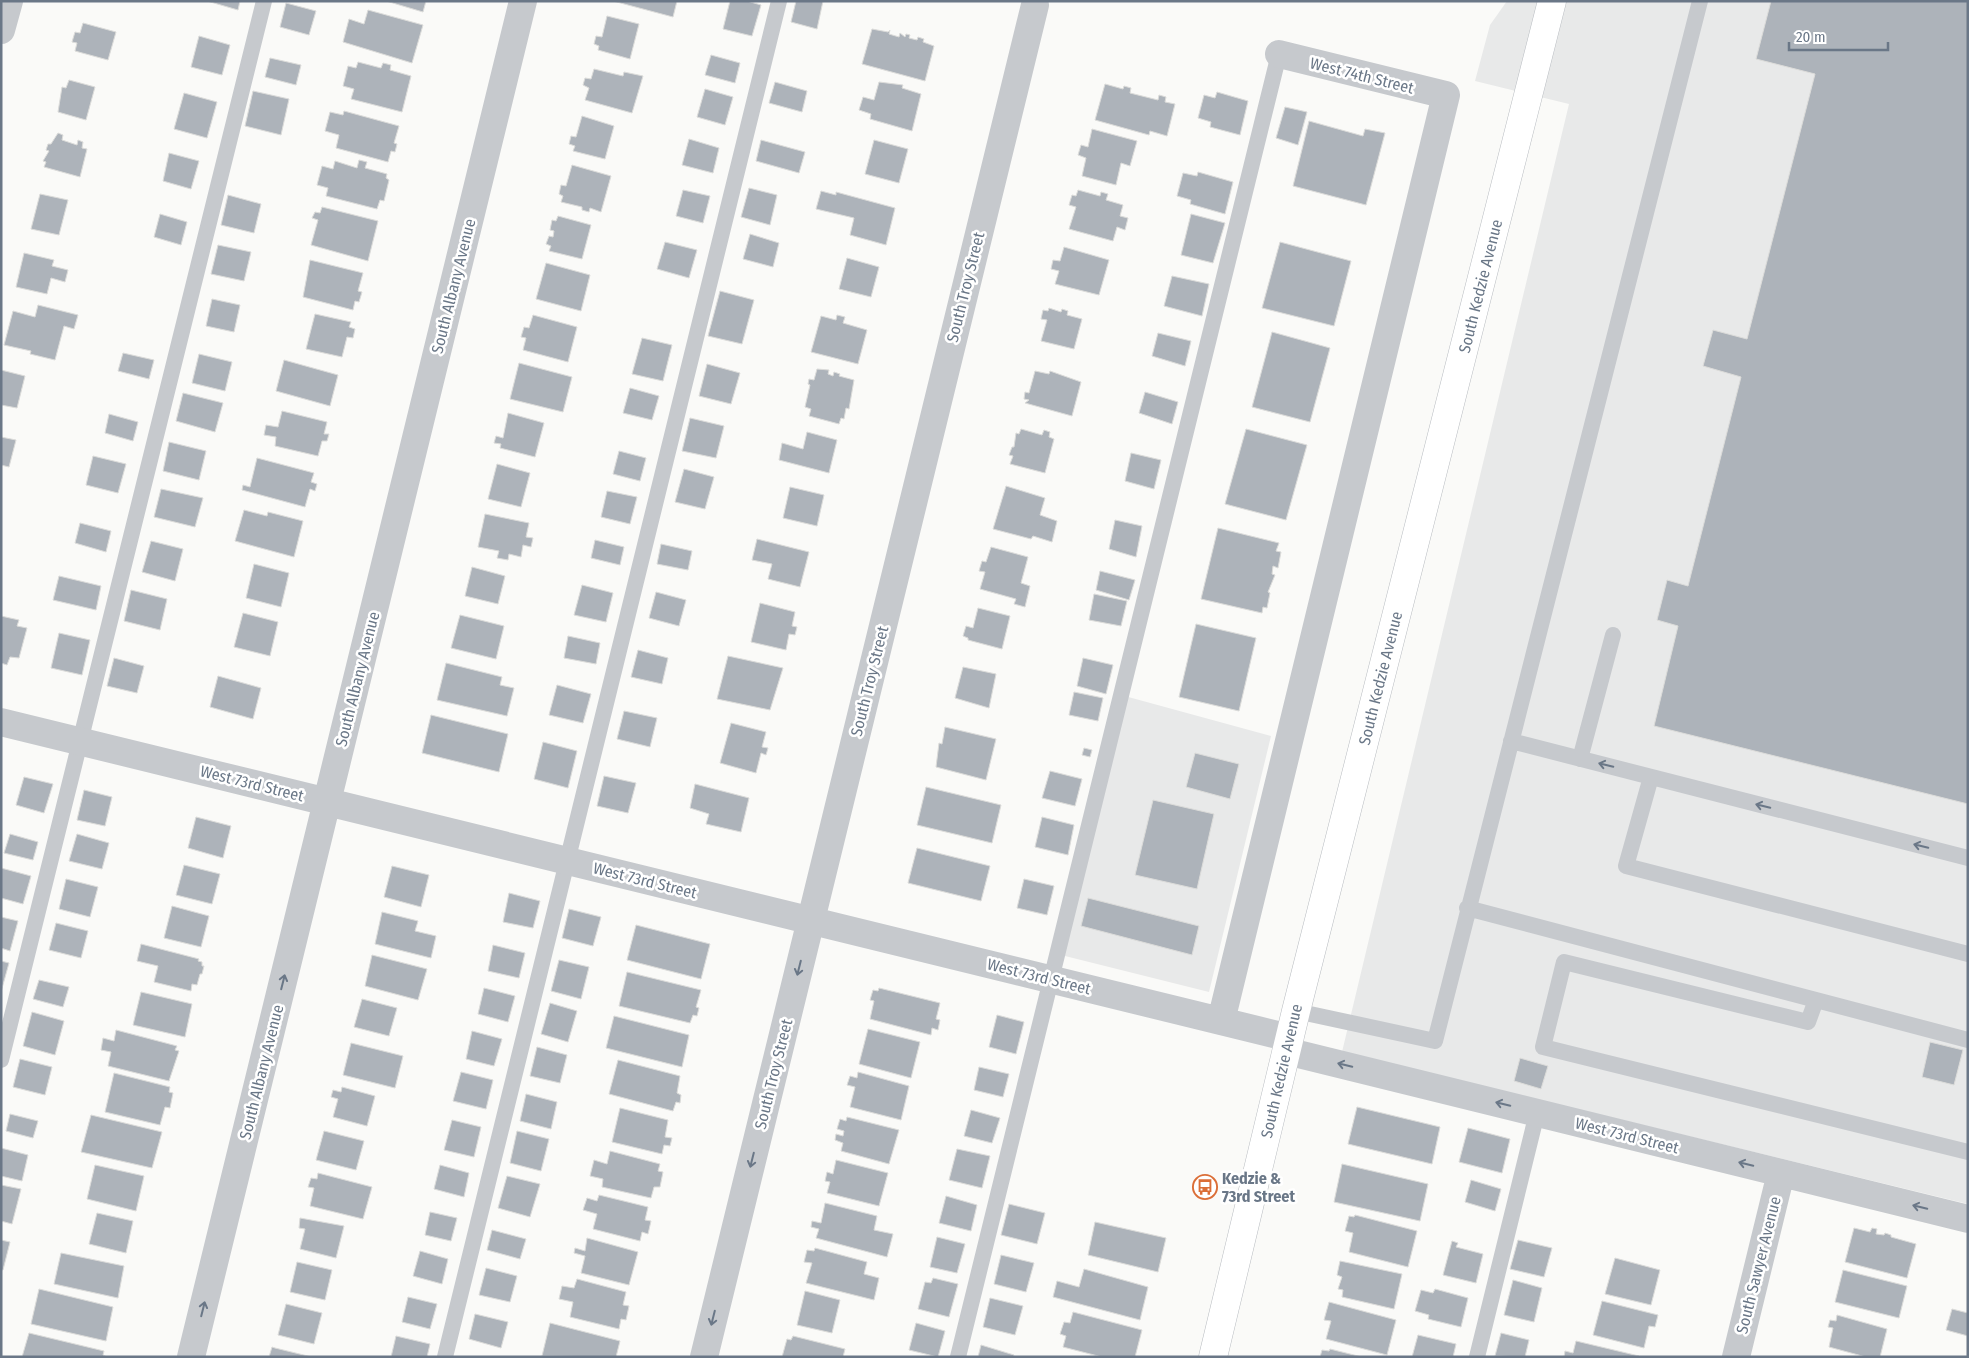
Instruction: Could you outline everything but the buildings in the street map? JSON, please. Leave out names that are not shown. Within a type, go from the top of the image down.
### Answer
[{"type":"main road","name":"South Kedzie Avenue","points":[[1213,1357],[1296,1011],[1552,1]]},
{"type":"street","points":[[1,30],[8,1]]},
{"type":"street","name":"South Albany Avenue","points":[[191,1357],[523,1]]},
{"type":"street","name":"South Troy Street","points":[[704,1357],[1035,4]]},
{"type":"street","name":"West 74th Street","points":[[1221,1021],[1446,95],[1279,54]]},
{"type":"street","name":"West 73rd Street","points":[[1,722],[1221,1021],[1288,1045],[1537,1113],[1968,1219]]},
{"type":"street","name":"South Sawyer Avenue","points":[[1736,1357],[1780,1172]]},
{"type":"lane","points":[[1,1060],[264,1]]},
{"type":"lane","points":[[446,1357],[779,1]]},
{"type":"lane","points":[[1296,1011],[1435,1041],[1467,908],[1700,1]]},
{"type":"lane","points":[[958,1357],[1279,54]]},
{"type":"lane","points":[[1580,759],[1613,635]]},
{"type":"lane","points":[[1511,741],[1968,858]]},
{"type":"lane","points":[[1651,777],[1626,866],[1968,954]]},
{"type":"lane","points":[[1467,908],[1968,1040]]},
{"type":"lane","points":[[1816,1000],[1808,1022],[1564,962],[1543,1047],[1968,1152]]},
{"type":"lane","points":[[1478,1357],[1537,1113]]},
{"type":"shaded area","points":[[1507,1],[1968,1],[1968,1204],[1342,1052],[1569,104],[1475,81],[1490,25]]},
{"type":"shaded area","points":[[1121,695],[1271,736],[1209,992],[1057,954]]},
{"type":"place","name":"Kedzie & 73rd Street","points":[[1205,1187]]}]
